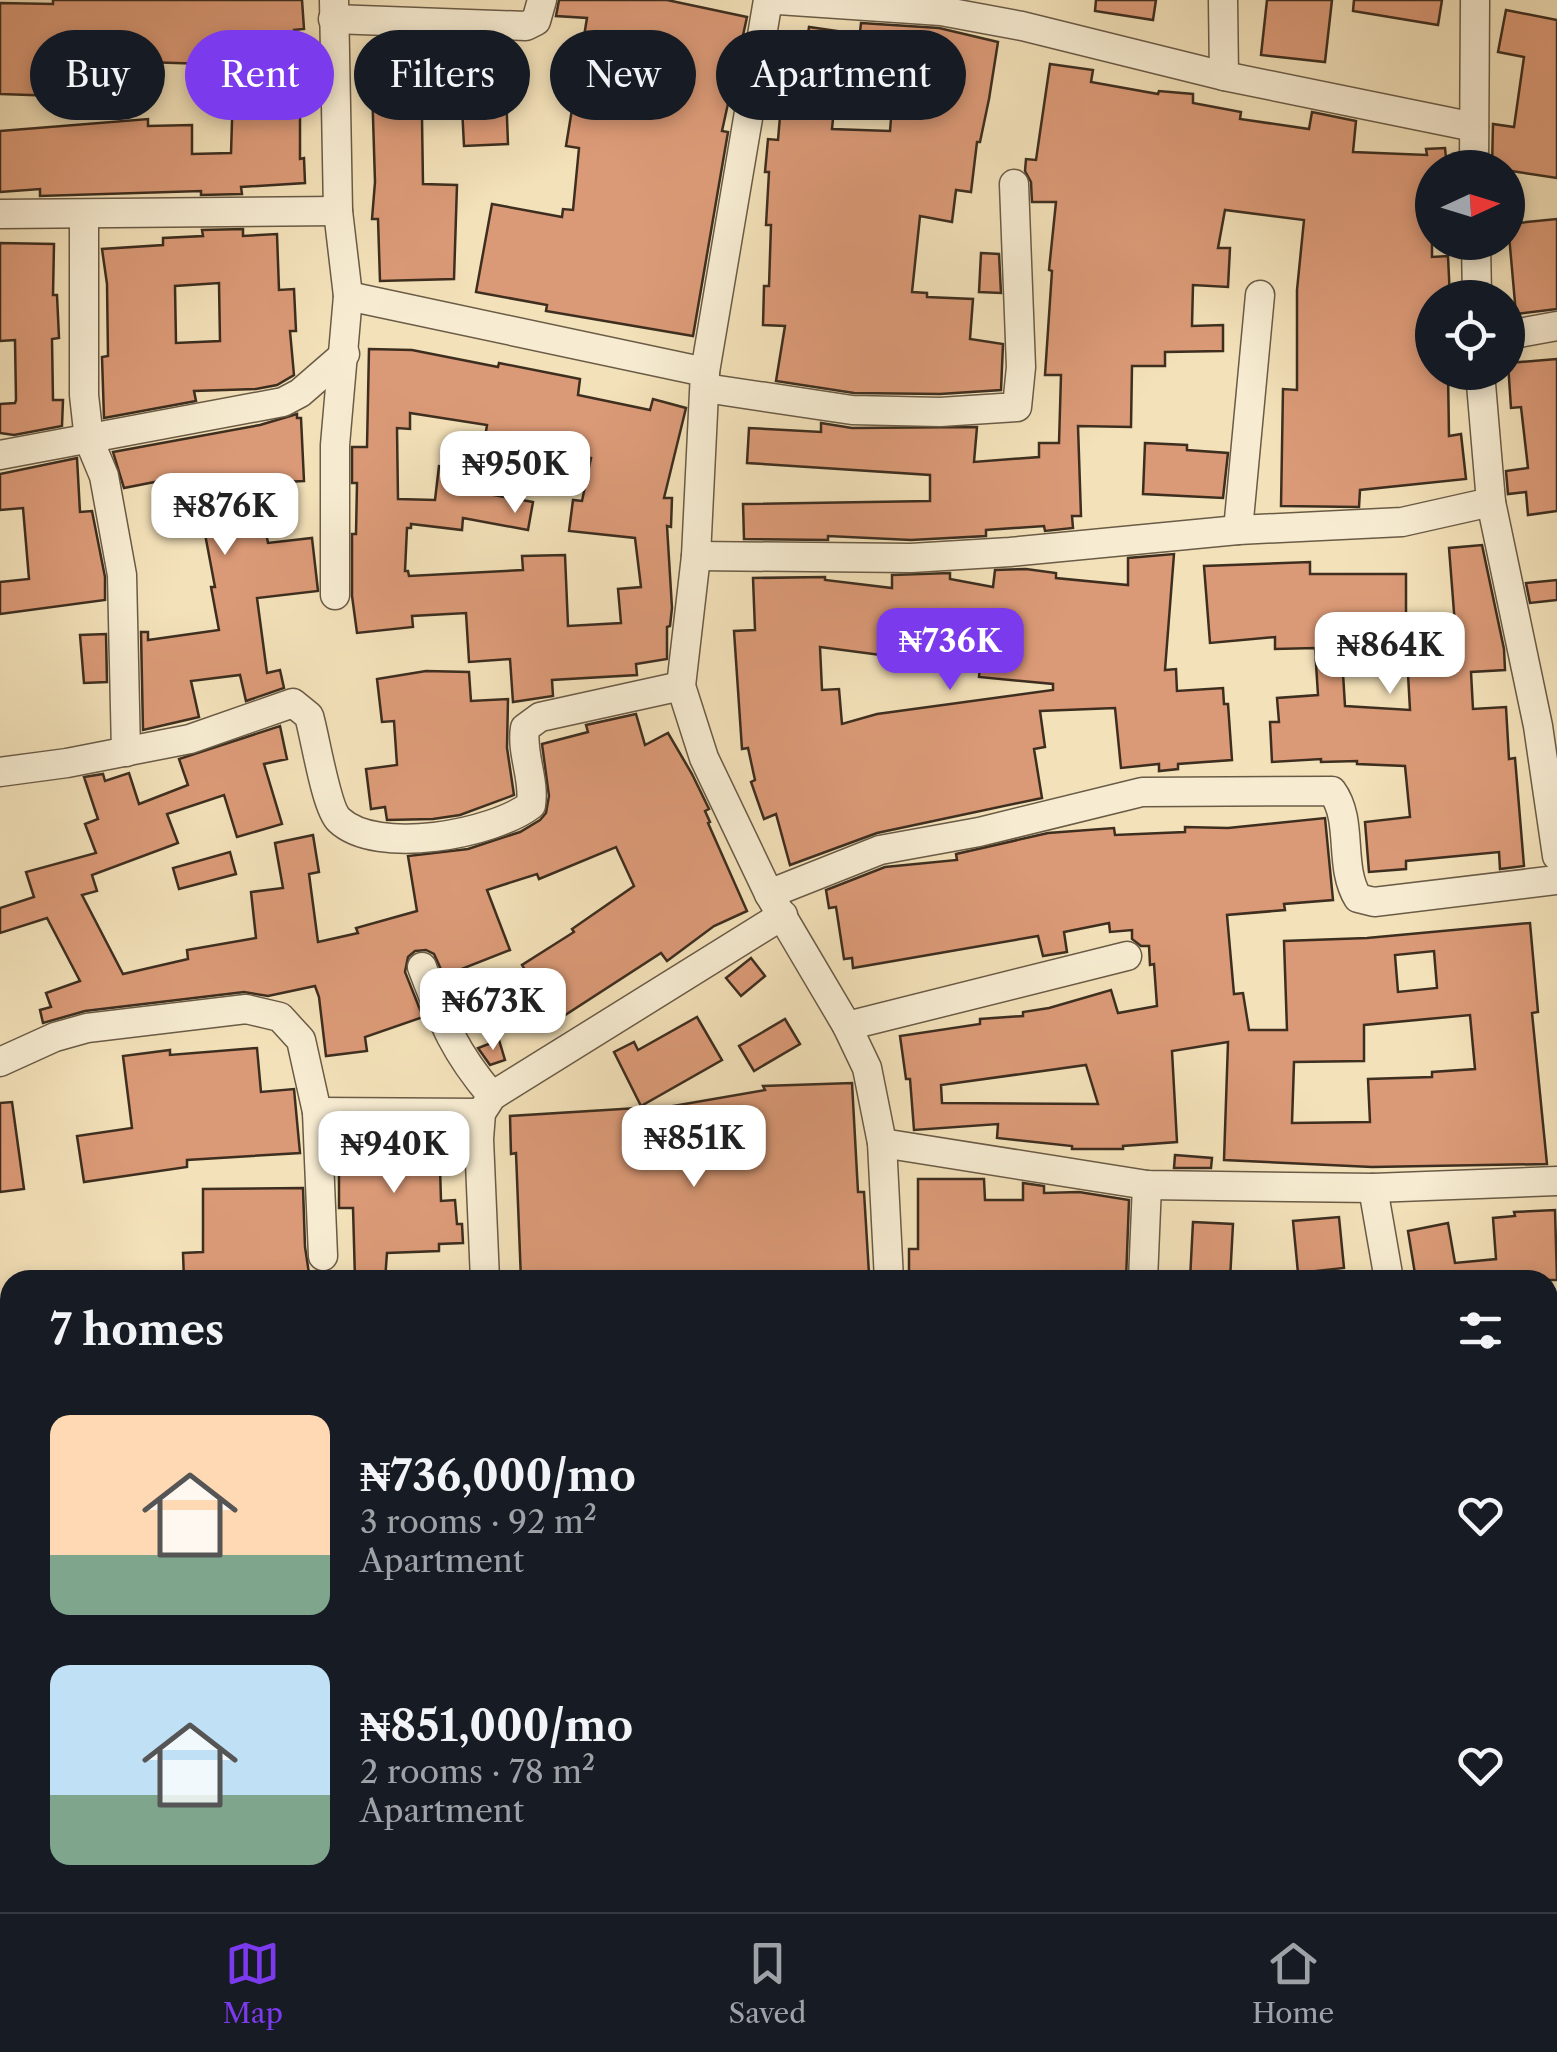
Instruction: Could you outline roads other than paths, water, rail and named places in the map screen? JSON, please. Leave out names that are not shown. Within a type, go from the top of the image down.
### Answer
[{"type":"street","points":[[335,595],[335,445],[348,296],[338,212],[333,10],[526,26],[536,21],[542,0]]},
{"type":"street","points":[[768,0],[705,380],[696,556],[681,686],[704,758],[776,904],[868,1068],[882,1143],[888,1270]]},
{"type":"street","points":[[778,0],[941,10],[1224,76],[1474,127]]},
{"type":"street","points":[[1223,0],[1224,76]]},
{"type":"street","points":[[1474,150],[1475,0]]},
{"type":"street","points":[[348,296],[705,380],[852,410],[940,412],[1017,407],[1021,367],[1014,184]]},
{"type":"street","points":[[0,214],[338,212]]},
{"type":"street","points":[[84,215],[84,395],[89,440],[104,476],[122,575],[126,752]]},
{"type":"street","points":[[1238,530],[1260,295]]},
{"type":"street","points":[[1525,333],[1557,326]]},
{"type":"street","points":[[0,455],[283,402],[300,394],[345,354]]},
{"type":"street","points":[[1482,390],[1491,502],[1538,726],[1557,856]]},
{"type":"street","points":[[696,556],[912,558],[1010,552],[1238,530],[1402,522],[1491,502]]},
{"type":"street","points":[[0,772],[190,739],[293,704],[309,716],[330,807],[340,821],[371,836],[451,836],[516,817],[531,805],[533,792],[523,742],[525,728],[540,717],[681,686]]},
{"type":"street","points":[[317,1112],[487,1105],[776,904],[880,850],[978,832],[1142,792],[1332,791],[1340,802],[1350,886],[1358,898],[1374,902],[1557,880]]},
{"type":"street","points":[[847,1026],[1127,956]]},
{"type":"street","points":[[422,967],[450,1039],[487,1105],[479,1139],[486,1270]]},
{"type":"street","points":[[0,1062],[55,1037],[87,1028],[246,1009],[280,1017],[301,1040],[317,1112],[323,1256]]},
{"type":"street","points":[[882,1143],[1146,1185],[1372,1188],[1557,1180]]},
{"type":"street","points":[[1143,1270],[1146,1185]]},
{"type":"street","points":[[1372,1188],[1387,1270]]}]
